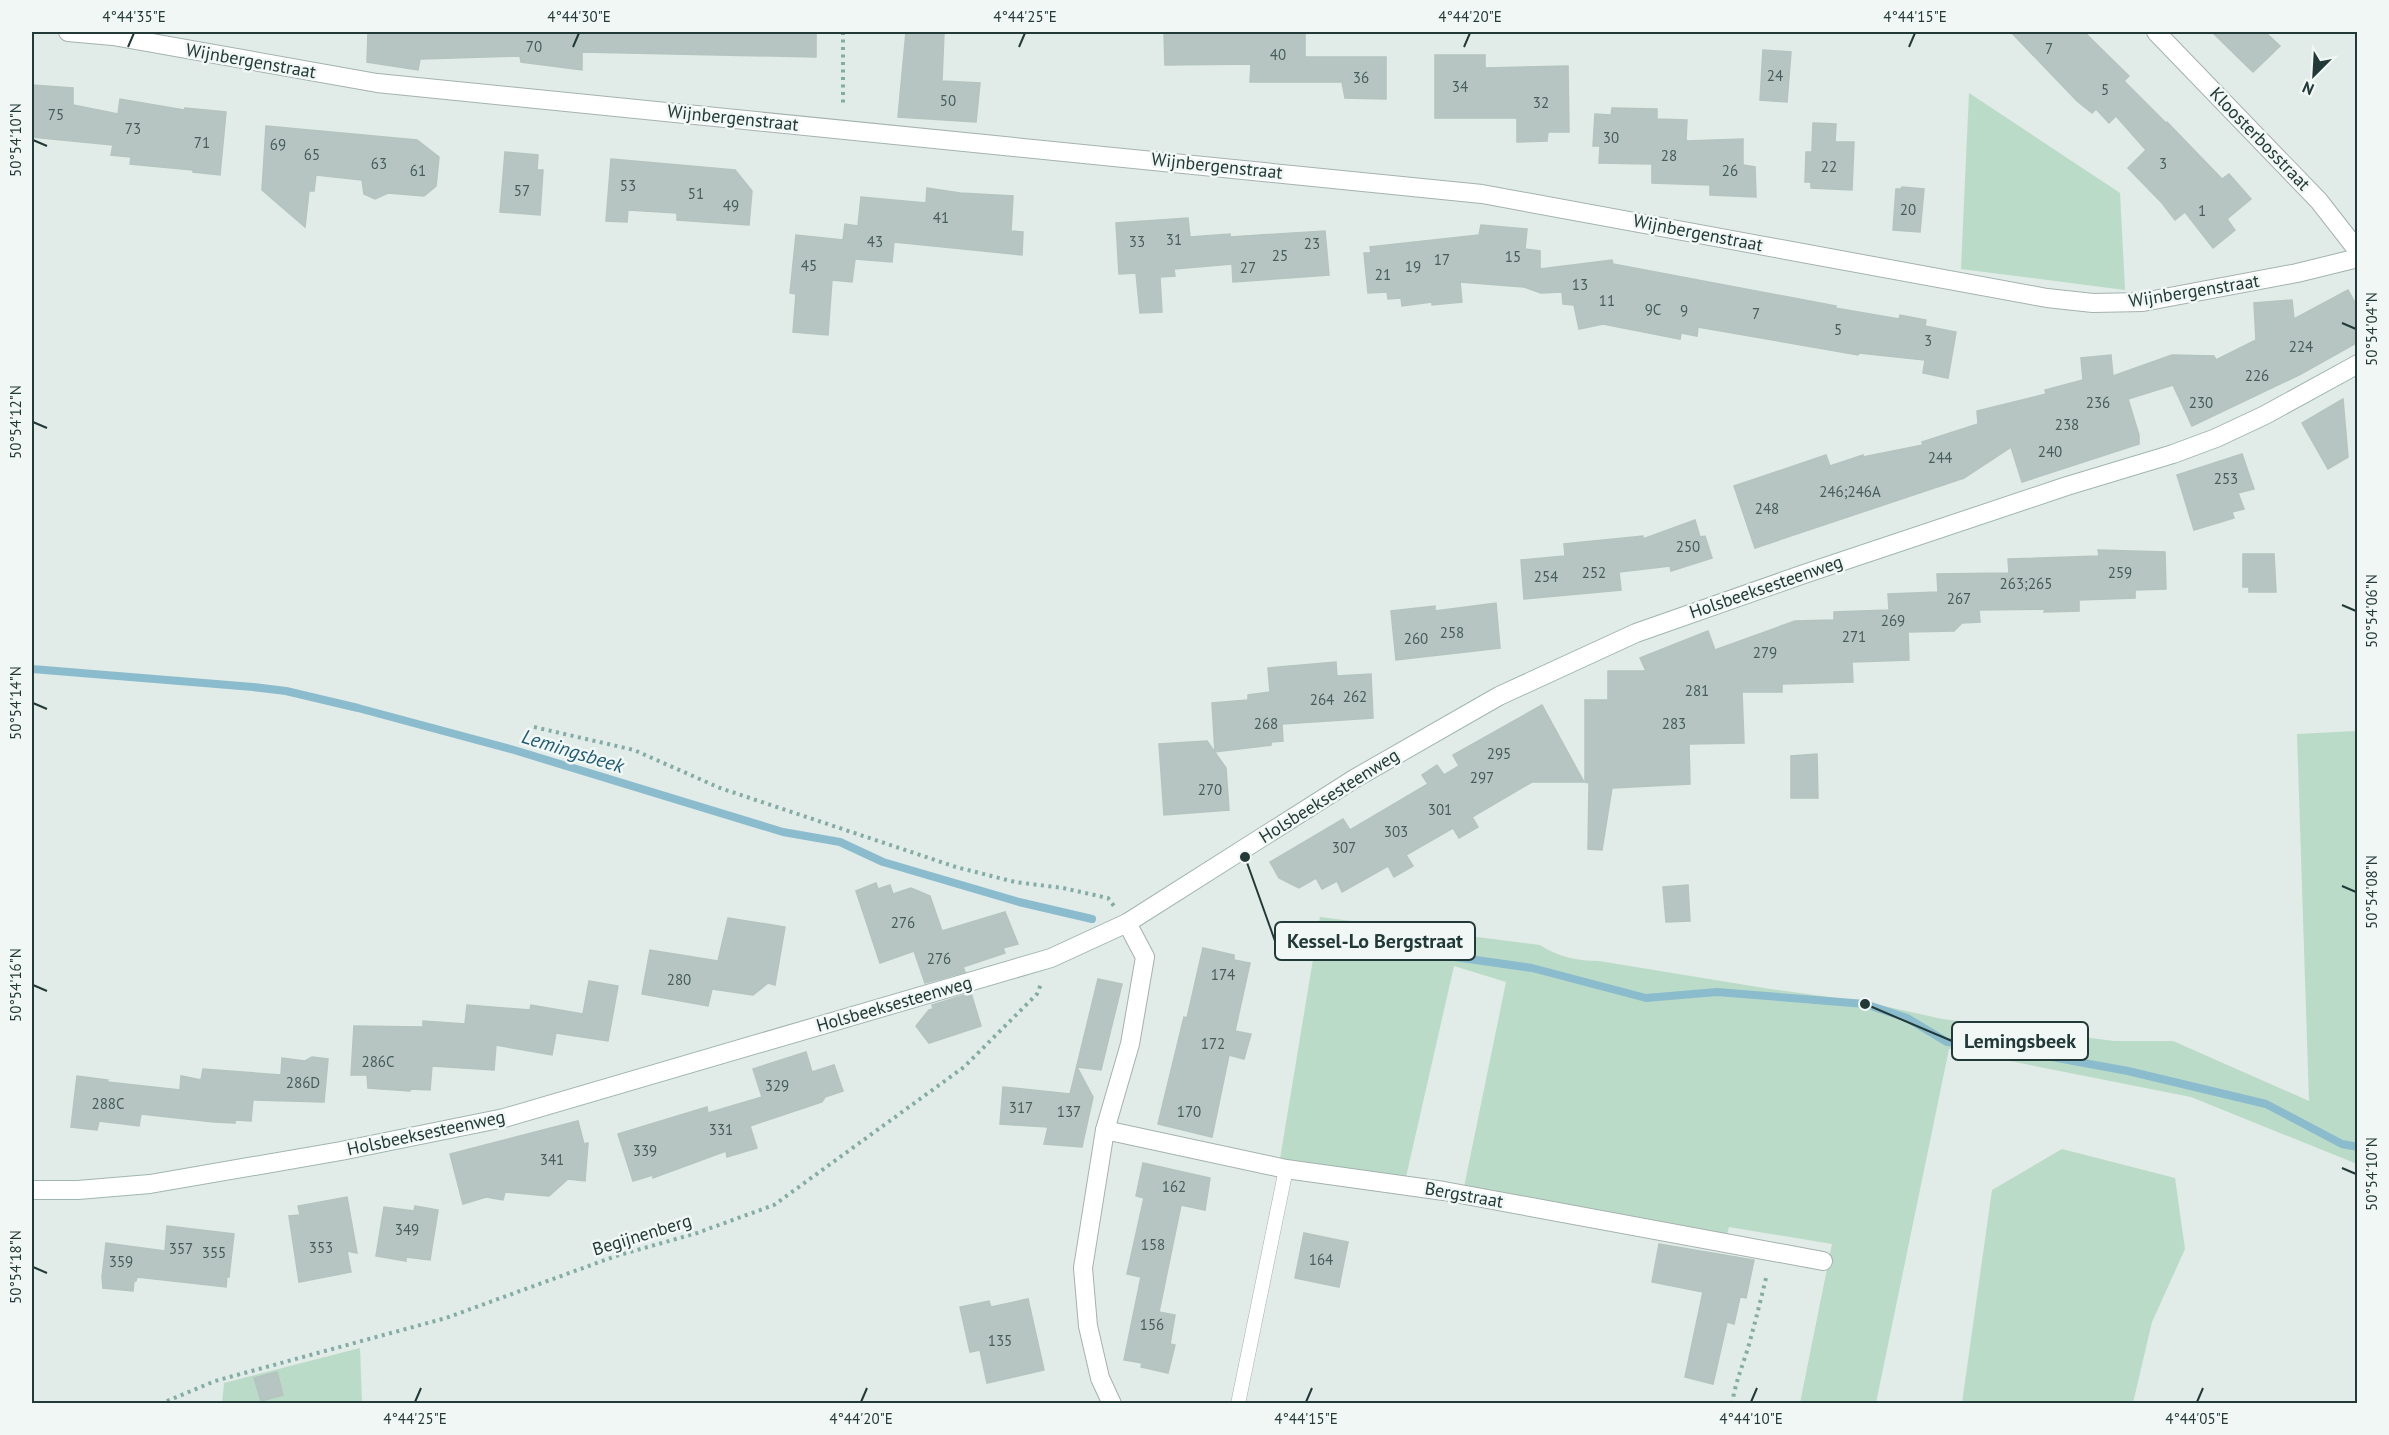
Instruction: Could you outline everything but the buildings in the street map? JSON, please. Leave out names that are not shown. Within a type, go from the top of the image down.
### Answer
[{"type":"street","name":"Wijnbergenstraat","points":[[68,32],[113,36],[377,83],[1482,194],[2046,298],[2093,303],[2143,302],[2297,273],[2358,258]]},
{"type":"street","name":"Kloosterbosstraat","points":[[2156,32],[2319,201],[2358,251]]},
{"type":"street","name":"Holsbeeksesteenweg","points":[[32,1190],[78,1190],[150,1184],[341,1151],[504,1118],[1051,958],[1127,923],[1354,779],[1499,696],[1636,633],[1804,574],[2216,438],[2265,415],[2358,364]]},
{"type":"street","points":[[1112,1404],[1100,1378],[1088,1326],[1083,1268],[1105,1130],[1130,1044],[1145,957],[1127,923]]},
{"type":"street","name":"Bergstraat","points":[[1105,1130],[1286,1169],[1444,1191],[1823,1261]]},
{"type":"lane","points":[[1238,1404],[1286,1169]]},
{"type":"path","points":[[843,32],[844,129]]},
{"type":"path","points":[[534,727],[634,750],[720,788],[956,867],[1015,882],[1063,888],[1108,898],[1127,923]]},
{"type":"path","name":"Begijnenberg","points":[[160,1404],[215,1381],[446,1318],[616,1256],[697,1233],[774,1205],[964,1067],[1037,994],[1051,958]]},
{"type":"path","points":[[1732,1404],[1735,1381],[1743,1364],[1772,1252]]},
{"type":"green space","points":[[1969,93],[2120,193],[2125,290],[1961,269]]},
{"type":"green space","points":[[2356,731],[2357,1164],[2191,1097],[1949,1049],[1876,1403],[1800,1403],[1832,1244],[1729,1227],[1726,1237],[1464,1187],[1506,982],[1454,966],[1406,1177],[1280,1159],[1320,917],[1540,945],[1554,953],[1575,959],[1866,1002],[1942,1019],[2114,1041],[2173,1041],[2309,1101],[2297,734]]},
{"type":"green space","points":[[2062,1149],[2175,1178],[2185,1249],[2152,1322],[2133,1403],[1962,1403],[1992,1190]]},
{"type":"green space","points":[[360,1348],[362,1403],[222,1404],[224,1383]]},
{"type":"waterway","name":"Lemingsbeek","points":[[32,669],[286,691],[514,750],[783,832],[840,842],[883,862],[1019,902],[1092,919]]},
{"type":"waterway","name":"Lemingsbeek","points":[[1314,937],[1532,968],[1646,998],[1717,992],[1865,1004],[1907,1018],[1947,1042],[2013,1050],[2128,1071],[2266,1104],[2342,1144],[2358,1147]]},
{"type":"place","name":"Kessel-Lo Bergstraat","points":[[1245,857]]},
{"type":"place","name":"Lemingsbeek","points":[[1865,1004]]}]
